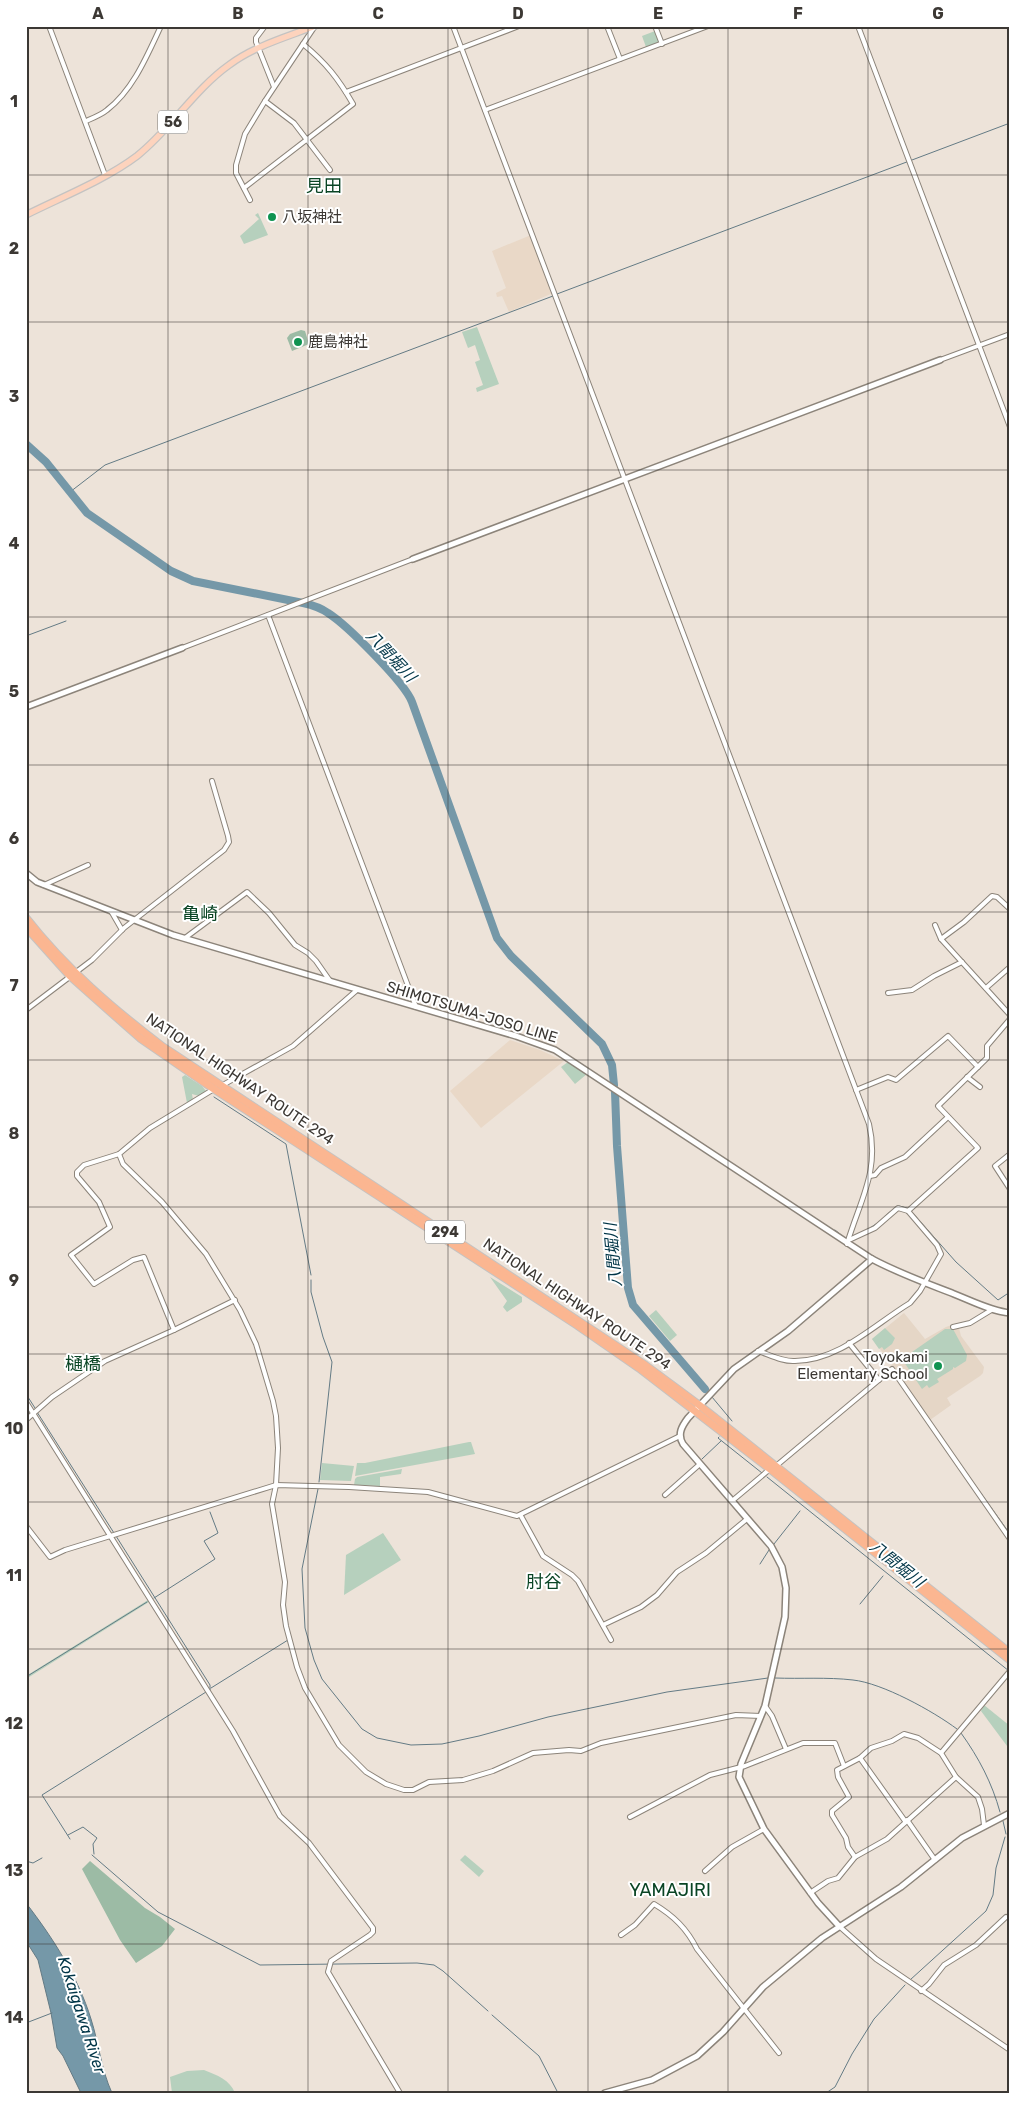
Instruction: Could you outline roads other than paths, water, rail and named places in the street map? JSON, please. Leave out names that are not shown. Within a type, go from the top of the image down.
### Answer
[{"type":"highway","name":"NATIONAL HIGHWAY ROUTE 294","points":[[26,918],[73,974]]},
{"type":"highway","name":"NATIONAL HIGHWAY ROUTE 294","points":[[26,928],[73,974],[144,1032],[218,1087],[577,1325],[697,1407],[1010,1653]]},
{"type":"highway","name":"NATIONAL HIGHWAY ROUTE 294","points":[[773,1467],[1010,1660]]},
{"type":"main road","name":"56","points":[[26,216],[105,175],[144,150],[227,66],[258,48],[315,26]]},
{"type":"street","points":[[49,26],[105,175]]},
{"type":"street","points":[[86,121],[106,111],[116,102],[138,73],[161,26]]},
{"type":"street","points":[[265,26],[256,38],[258,48],[274,87]]},
{"type":"street","points":[[250,200],[236,173],[236,165],[246,134],[265,101],[315,26]]},
{"type":"street","points":[[453,26],[872,1135],[873,1160],[870,1176],[848,1242]]},
{"type":"street","points":[[346,92],[519,26]]},
{"type":"street","points":[[607,26],[620,59]]},
{"type":"street","points":[[655,26],[662,44]]},
{"type":"street","points":[[485,110],[708,26]]},
{"type":"street","points":[[858,26],[1010,427]]},
{"type":"street","points":[[244,188],[353,104],[338,78],[326,63],[303,44]]},
{"type":"street","points":[[265,101],[294,123],[330,170]]},
{"type":"street","points":[[26,707],[1010,334]]},
{"type":"street","points":[[268,616],[416,1007]]},
{"type":"street","points":[[26,1010],[92,960],[122,930],[216,857],[227,846],[228,836],[212,781]]},
{"type":"street","points":[[44,885],[88,865]]},
{"type":"street","name":"SHIMOTSUMA-JOSO LINE","points":[[26,872],[32,880],[44,885],[185,938],[516,1036],[562,1054],[872,1258],[924,1282],[993,1309],[1010,1313]]},
{"type":"street","points":[[185,938],[247,892],[274,919],[295,945],[308,953],[316,961],[330,981]]},
{"type":"street","points":[[984,894],[988,898]]},
{"type":"street","points":[[941,939],[964,922],[988,898],[996,896],[1010,909]]},
{"type":"street","points":[[111,911],[122,930]]},
{"type":"street","points":[[936,925],[941,939],[1010,1015]]},
{"type":"street","points":[[888,993],[912,990],[962,962]]},
{"type":"street","points":[[986,988],[1010,967]]},
{"type":"street","points":[[174,1330],[144,1257],[133,1260],[92,1284],[71,1255],[110,1227],[99,1202],[76,1174],[84,1165],[119,1154],[150,1128],[218,1087],[293,1046],[358,990]]},
{"type":"street","points":[[908,1211],[978,1148],[938,1106],[987,1058],[987,1046],[1010,1019]]},
{"type":"street","points":[[856,1090],[883,1078],[890,1077],[896,1080],[948,1036],[978,1067]]},
{"type":"street","points":[[967,1077],[980,1087]]},
{"type":"street","points":[[870,1176],[875,1175],[880,1168],[905,1157],[948,1117]]},
{"type":"street","points":[[119,1154],[125,1166],[162,1202],[200,1247],[234,1300],[254,1336],[274,1401],[278,1434],[276,1485],[272,1504],[285,1582],[283,1613],[297,1667],[312,1703],[339,1745],[357,1766],[399,1790],[413,1790],[429,1782],[463,1780],[493,1772],[534,1753],[569,1750],[581,1751],[601,1743],[736,1716],[761,1716]]},
{"type":"street","points":[[1010,1154],[994,1166],[1010,1190]]},
{"type":"street","points":[[758,1351],[794,1362],[806,1361],[832,1353],[910,1303],[939,1259],[941,1252],[908,1211],[898,1208],[875,1228],[848,1242]]},
{"type":"street","points":[[872,1258],[794,1325],[734,1369],[697,1407],[682,1427],[680,1436],[700,1464],[774,1552],[782,1568],[786,1588],[785,1617],[765,1706],[740,1767],[740,1780],[764,1829],[810,1893],[839,1926],[876,1959],[921,1992],[1010,2050]]},
{"type":"street","points":[[26,1420],[106,1361],[234,1300]]},
{"type":"street","points":[[953,1327],[970,1323],[993,1309]]},
{"type":"street","points":[[849,1343],[879,1380]]},
{"type":"street","points":[[732,1502],[892,1370],[1010,1539]]},
{"type":"street","points":[[26,1402],[236,1735],[280,1816],[309,1843],[373,1928],[373,1932],[370,1935],[331,1961],[329,1967],[330,1978],[400,2093]]},
{"type":"street","points":[[26,1526],[50,1557],[65,1550],[276,1485],[428,1492],[506,1515],[521,1516],[680,1436]]},
{"type":"street","points":[[665,1496],[700,1464]]},
{"type":"street","points":[[521,1516],[541,1552],[547,1559],[578,1581],[611,1640]]},
{"type":"street","points":[[603,1625],[641,1607],[657,1595],[677,1572],[708,1552],[747,1519]]},
{"type":"street","points":[[941,1753],[1009,1672]]},
{"type":"street","points":[[765,1706],[772,1716],[786,1749]]},
{"type":"street","points":[[855,1857],[831,1812],[849,1797],[837,1774],[837,1770],[860,1758],[872,1748],[892,1741],[904,1734],[918,1738],[941,1753],[956,1777],[978,1797],[984,1825]]},
{"type":"street","points":[[630,1817],[710,1775],[740,1767],[806,1743],[834,1743],[838,1747],[844,1766]]},
{"type":"street","points":[[860,1758],[935,1860]]},
{"type":"street","points":[[810,1893],[828,1881],[838,1878],[855,1857],[887,1839],[956,1777]]},
{"type":"street","points":[[605,2093],[652,2080],[687,2062],[709,2046],[762,1987],[839,1926],[901,1887],[962,1838],[1010,1813]]},
{"type":"street","points":[[705,1871],[732,1847],[764,1829]]},
{"type":"street","points":[[621,1936],[635,1925],[654,1904],[668,1912],[682,1925],[698,1950],[779,2053]]},
{"type":"street","points":[[921,1992],[930,1984],[944,1965],[976,1945],[1006,1917]]},
{"type":"water","name":"Kokaigawa River","points":[[26,1903],[55,1944],[72,1973],[86,2003],[105,2075],[112,2093],[81,2093],[63,2056],[57,2048],[51,2013],[38,1960],[26,1941]]},
{"type":"waterway","points":[[557,294],[1010,123]]},
{"type":"waterway","points":[[70,492],[105,465],[553,296]]},
{"type":"waterway","name":"八間堀川","points":[[26,444],[46,462],[87,513],[171,571],[193,581],[303,603],[319,608],[337,619],[348,629],[399,682],[412,702],[497,938],[511,956],[602,1044],[612,1065],[614,1085]]},
{"type":"waterway","points":[[26,636],[66,621]]},
{"type":"waterway","name":"八間堀川","points":[[615,1092],[617,1146],[628,1288],[633,1305],[705,1389]]},
{"type":"waterway","points":[[214,1097],[286,1144],[311,1275]]},
{"type":"waterway","points":[[899,1206],[907,1208]]},
{"type":"waterway","points":[[885,1216],[896,1207]]},
{"type":"waterway","points":[[911,1211],[956,1262],[998,1300],[1007,1294]]},
{"type":"waterway","points":[[867,1230],[879,1222]]},
{"type":"waterway","points":[[835,1230],[845,1238]]},
{"type":"waterway","points":[[311,1280],[311,1292],[332,1362],[319,1482]]},
{"type":"waterway","points":[[26,1394],[35,1408]]},
{"type":"waterway","name":"八間堀川","points":[[712,1397],[732,1421]]},
{"type":"waterway","points":[[37,1412],[114,1533]]},
{"type":"waterway","name":"八間堀川","points":[[719,1437],[762,1473]]},
{"type":"waterway","points":[[702,1459],[721,1441]]},
{"type":"waterway","points":[[955,1457],[1010,1534]]},
{"type":"waterway","name":"八間堀川","points":[[767,1477],[1009,1671]]},
{"type":"waterway","points":[[318,1489],[302,1569],[305,1628],[314,1660],[322,1679],[362,1729],[377,1738],[411,1745],[442,1744],[548,1717],[667,1692],[768,1678]]},
{"type":"waterway","points":[[774,1544],[800,1511]]},
{"type":"waterway","points":[[154,1598],[215,1559],[204,1541],[218,1533],[210,1512]]},
{"type":"waterway","points":[[116,1536],[210,1685],[210,1690]]},
{"type":"waterway","points":[[760,1564],[769,1550]]},
{"type":"waterway","points":[[860,1604],[883,1576]]},
{"type":"waterway","points":[[26,1677],[147,1602]]},
{"type":"waterway","points":[[211,1688],[288,1640]]},
{"type":"waterway","points":[[775,1678],[834,1679],[865,1682],[907,1699],[935,1714],[957,1729]]},
{"type":"waterway","points":[[70,1839],[42,1795],[206,1692]]},
{"type":"waterway","points":[[961,1733],[984,1771],[1000,1812]]},
{"type":"waterway","points":[[1003,1821],[1006,1834]]},
{"type":"waterway","points":[[68,1835],[83,1827],[97,1838],[93,1844],[94,1854]]},
{"type":"waterway","points":[[910,1980],[986,1911],[993,1895],[996,1868],[1005,1837]]},
{"type":"waterway","points":[[92,1855],[158,1912],[260,1965],[417,1963],[434,1965],[488,2011]]},
{"type":"waterway","points":[[26,1861],[33,1863],[42,1858]]},
{"type":"waterway","points":[[826,2093],[835,2087],[852,2054],[874,2019],[905,1985]]},
{"type":"waterway","points":[[26,2023],[52,2013]]},
{"type":"waterway","points":[[492,2015],[539,2056],[558,2093]]},
{"type":"place","name":"八坂神社","points":[[272,217]]},
{"type":"place","name":"鹿島神社","points":[[298,342]]},
{"type":"place","name":"Toyokami Elementary School","points":[[938,1366]]},
{"type":"district","name":"見田","points":[[324,186]]},
{"type":"district","name":"亀崎","points":[[200,914]]},
{"type":"district","name":"樋橋","points":[[83,1364]]},
{"type":"district","name":"肘谷","points":[[544,1582]]},
{"type":"district","name":"YAMAJIRI","points":[[670,1890]]}]
